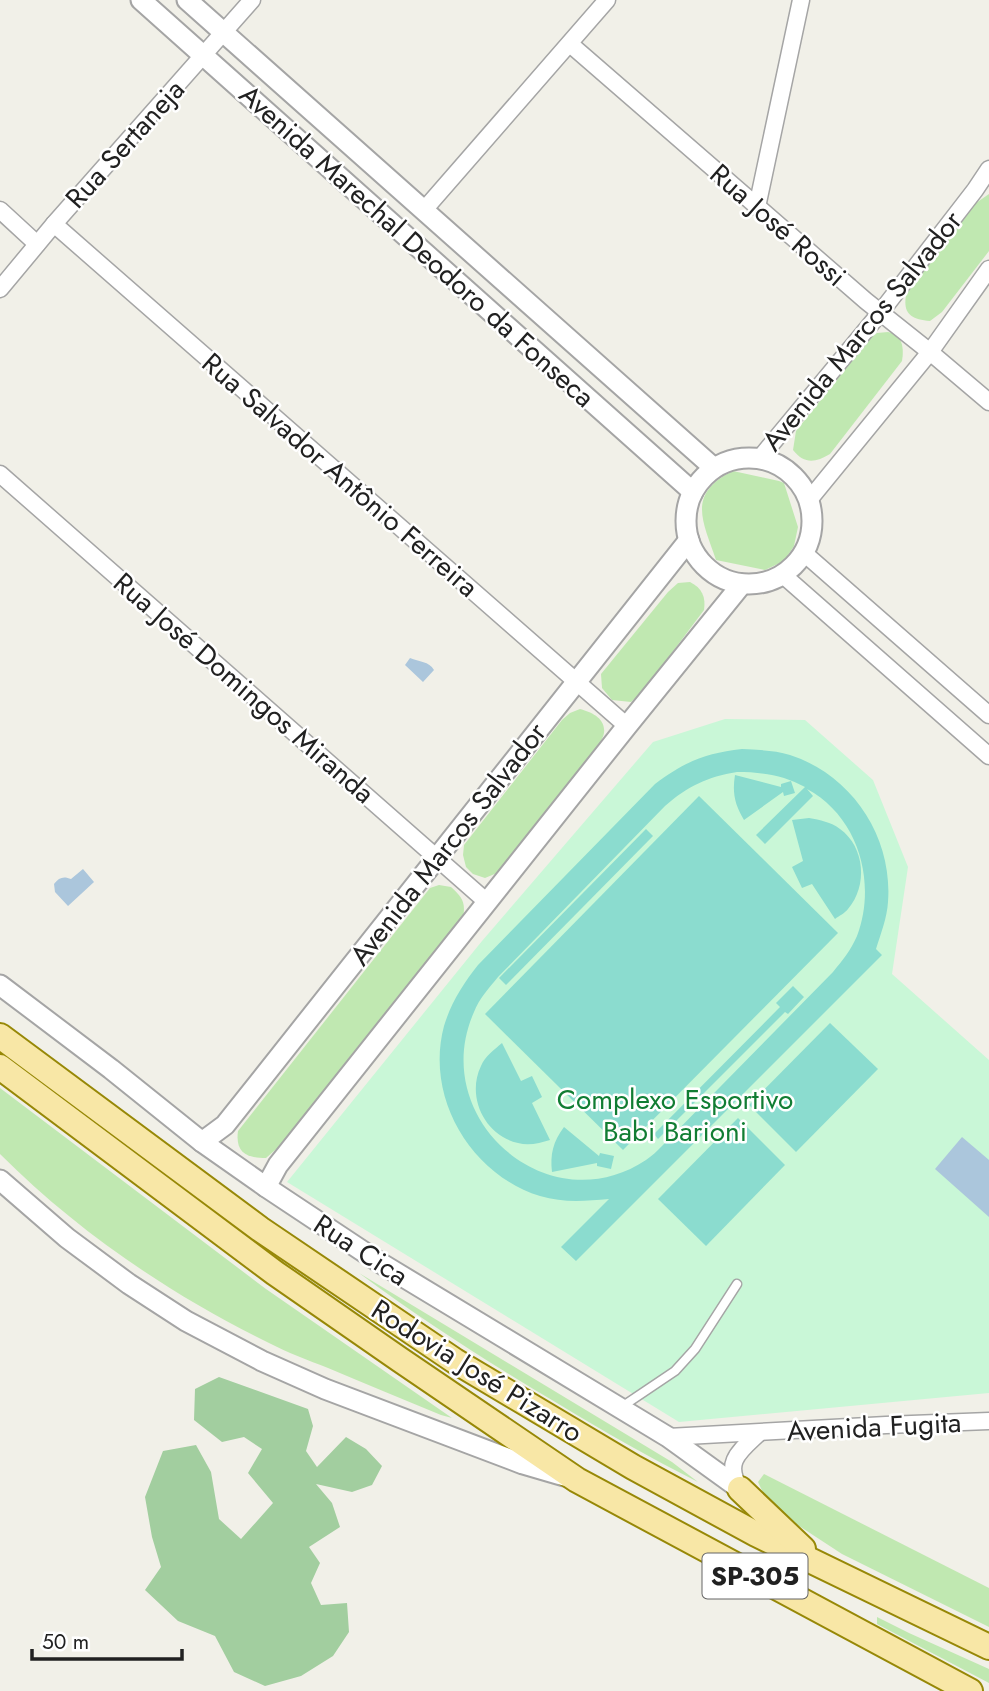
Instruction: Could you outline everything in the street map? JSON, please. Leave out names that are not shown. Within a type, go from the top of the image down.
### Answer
[{"type":"main road","name":"Rodovia José Pizarro","points":[[0,1036],[260,1229],[455,1361],[633,1466],[756,1534],[989,1647]]},
{"type":"main road","name":"Rodovia José Pizarro","points":[[0,1067],[275,1273],[577,1480],[970,1691]]},
{"type":"main road","points":[[740,1489],[821,1566]]},
{"type":"street","name":"Avenida Marechal Deodoro da Fonseca","points":[[141,0],[693,492]]},
{"type":"street","name":"Avenida Marechal Deodoro da Fonseca","points":[[187,0],[715,468]]},
{"type":"street","name":"Rua Sertaneja","points":[[0,289],[54,223],[252,0]]},
{"type":"street","points":[[424,210],[607,0]]},
{"type":"street","points":[[757,207],[801,0]]},
{"type":"street","name":"Rua José Rossi","points":[[570,44],[880,313],[989,402]]},
{"type":"street","name":"Avenida Marcos Salvador","points":[[760,458],[880,313],[989,170]]},
{"type":"street","points":[[0,210],[37,244]]},
{"type":"street","name":"Rua Salvador Antônio Ferreira","points":[[54,223],[627,726]]},
{"type":"street","points":[[809,500],[930,352],[989,269]]},
{"type":"street","points":[[743,458],[760,458],[790,473],[801,485],[809,500],[813,518],[811,536],[804,554],[795,566],[783,575],[763,583],[742,584],[715,574],[695,553],[689,540],[686,515],[693,492],[701,480],[715,468],[743,458]]},
{"type":"street","name":"Rua José Domingos Miranda","points":[[0,474],[487,902]]},
{"type":"street","name":"Avenida Marcos Salvador","points":[[202,1142],[225,1125],[689,540]]},
{"type":"street","points":[[804,554],[989,715]]},
{"type":"street","points":[[783,575],[989,756]]},
{"type":"street","points":[[266,1188],[278,1165],[742,584]]},
{"type":"street","name":"Rua Cica","points":[[0,985],[202,1142],[266,1188],[382,1264],[668,1437],[740,1489]]},
{"type":"street","points":[[0,1180],[67,1238],[129,1284],[186,1321],[262,1361],[325,1389],[523,1464],[577,1480]]},
{"type":"street","name":"Avenida Fugita","points":[[668,1437],[989,1421]]},
{"type":"street","name":"Avenida Fugita","points":[[740,1489],[733,1478],[733,1461],[759,1433]]},
{"type":"lane","points":[[620,1408],[675,1371],[695,1349],[737,1284]]},
{"type":"green space","points":[[989,194],[989,251],[942,312],[930,321],[912,316],[905,304],[907,290],[976,203]]},
{"type":"green space","points":[[888,332],[900,339],[902,361],[830,454],[810,461],[801,458],[793,450],[796,431],[869,339],[877,333]]},
{"type":"green space","points":[[733,471],[784,483],[798,527],[794,546],[784,561],[765,570],[716,560],[703,521],[704,499],[709,489]]},
{"type":"green space","points":[[690,582],[702,593],[704,610],[644,690],[631,702],[612,700],[602,688],[601,674],[668,592],[678,583]]},
{"type":"green space","points":[[580,709],[593,714],[603,723],[604,733],[599,744],[497,873],[485,878],[473,874],[466,867],[464,845],[562,720]]},
{"type":"green space","name":"Complexo Esportivo Babi Barioni","points":[[725,719],[805,720],[873,780],[908,867],[892,974],[989,1060],[989,1393],[679,1422],[287,1182],[482,941],[653,742]]},
{"type":"green space","points":[[766,750],[790,755],[812,764],[850,793],[876,832],[884,854],[888,902],[876,949],[882,955],[576,1261],[561,1247],[609,1199],[566,1201],[540,1196],[515,1185],[493,1170],[474,1151],[459,1129],[448,1105],[441,1079],[440,1053],[444,1026],[458,994],[478,965],[655,784],[696,760],[729,751]],"holes":[[[737,772],[781,777],[805,787],[756,835],[765,844],[813,796],[807,789],[825,801],[840,816],[859,853],[864,874],[863,916],[855,941],[833,972],[648,1158],[609,1177],[571,1179],[536,1170],[506,1150],[482,1123],[467,1089],[464,1051],[476,1007],[498,977],[665,806],[690,788]]]},
{"type":"green space","points":[[735,775],[781,787],[781,784],[791,781],[795,793],[784,796],[783,792],[744,820],[735,799]]},
{"type":"green space","points":[[699,796],[838,933],[623,1150],[485,1014]]},
{"type":"green space","points":[[809,818],[840,829],[855,846],[859,856],[859,889],[848,909],[835,919],[812,884],[802,888],[792,867],[803,861],[792,820]]},
{"type":"green space","points":[[646,829],[653,836],[506,985],[499,978]]},
{"type":"green space","points":[[439,885],[451,887],[460,897],[464,908],[463,918],[281,1145],[266,1158],[244,1153],[238,1144],[238,1131],[430,888]]},
{"type":"green space","points":[[793,986],[804,997],[788,1014],[785,1012],[658,1139],[654,1134],[780,1007],[776,1003]]},
{"type":"green space","points":[[830,1023],[878,1069],[796,1152],[749,1105]]},
{"type":"green space","points":[[502,1043],[521,1081],[532,1076],[542,1097],[532,1103],[550,1140],[526,1144],[506,1139],[488,1124],[482,1114],[477,1102],[477,1078],[485,1059]]},
{"type":"green space","points":[[0,1088],[266,1289],[452,1418],[269,1343],[161,1283],[127,1260],[61,1210],[0,1154]]},
{"type":"green space","points":[[738,1118],[785,1165],[706,1246],[658,1199]]},
{"type":"green space","points":[[564,1127],[599,1156],[600,1153],[614,1156],[611,1169],[597,1166],[597,1163],[552,1172],[553,1148]]},
{"type":"green space","points":[[359,1273],[672,1462],[698,1482],[609,1434],[506,1372]]},
{"type":"green space","points":[[219,1377],[308,1409],[313,1426],[306,1451],[317,1467],[346,1437],[366,1449],[382,1466],[372,1485],[352,1492],[316,1484],[332,1503],[340,1527],[309,1547],[320,1563],[311,1583],[321,1605],[347,1603],[349,1632],[333,1656],[301,1676],[265,1686],[234,1672],[215,1636],[178,1621],[145,1590],[161,1567],[145,1497],[163,1451],[196,1445],[211,1472],[219,1519],[241,1539],[273,1503],[248,1473],[262,1449],[244,1437],[222,1442],[194,1420],[195,1389]]},
{"type":"green space","points":[[764,1474],[989,1588],[989,1627],[842,1554],[790,1520],[765,1497],[758,1482]]},
{"type":"green space","points":[[877,1617],[989,1669],[989,1683],[877,1624]]},
{"type":"shaded area","points":[[410,658],[427,663],[434,670],[423,682],[405,665]]},
{"type":"shaded area","points":[[83,869],[94,882],[68,906],[55,892],[54,884],[62,878],[71,879]]},
{"type":"shaded area","points":[[962,1137],[989,1160],[989,1217],[935,1169]]}]
